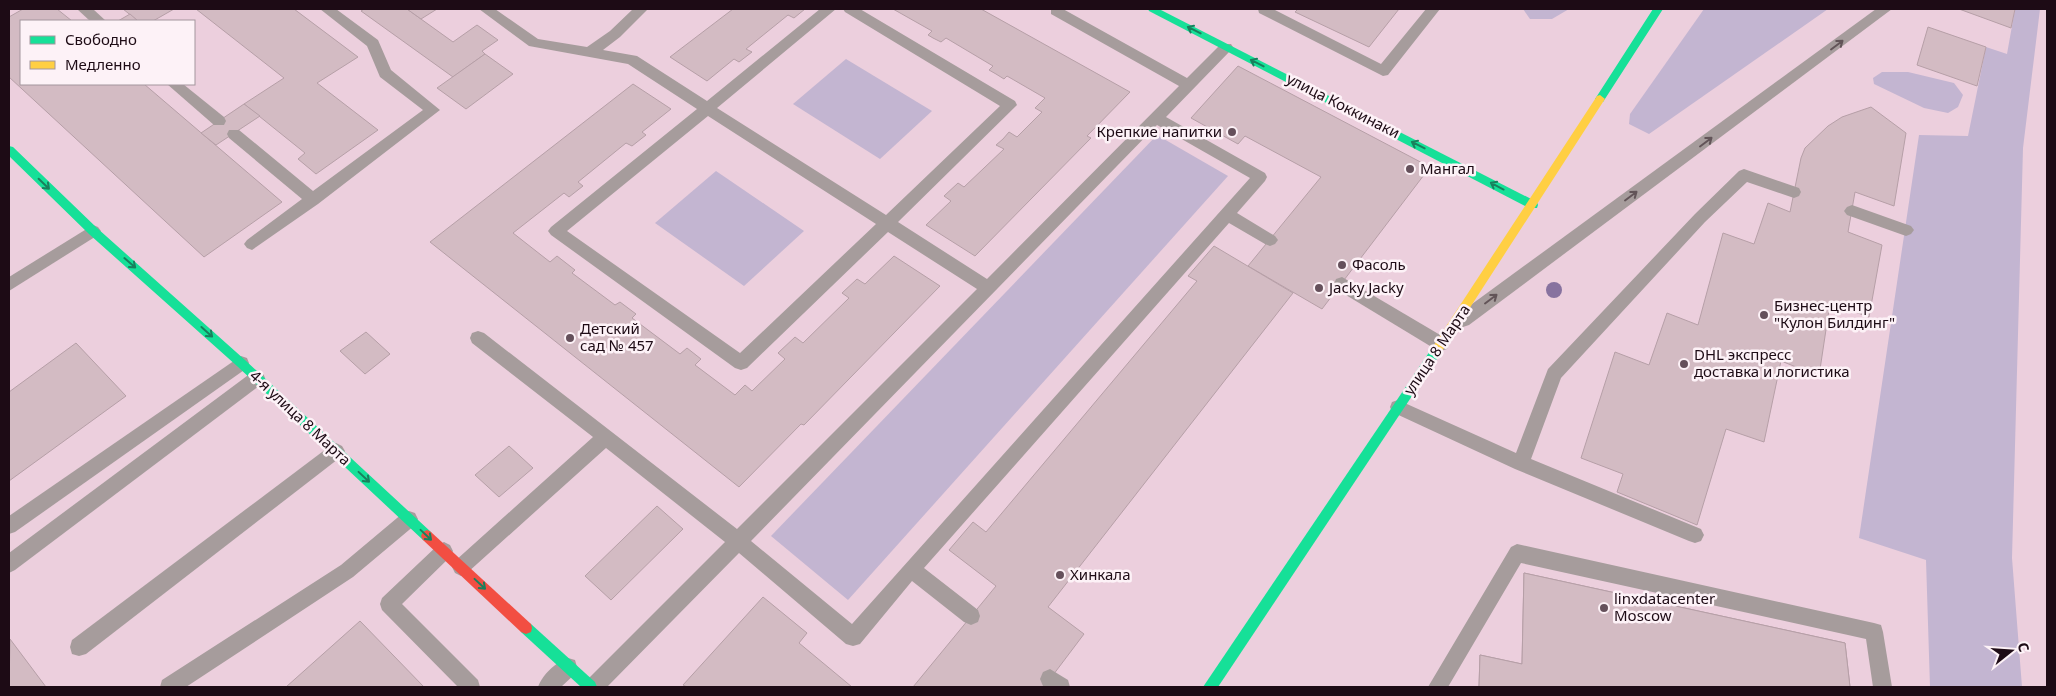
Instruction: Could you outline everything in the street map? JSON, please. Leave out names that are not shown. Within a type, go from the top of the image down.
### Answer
[{"type":"street","name":"улица Коккинаки","points":[[1152,9],[1533,205]]},
{"type":"street","name":"улица 8 Марта","points":[[1210,687],[1452,328],[1658,9]]},
{"type":"street","name":"4-я улица 8 Марта","points":[[9,150],[93,231],[241,363],[590,687]]},
{"type":"lane","points":[[84,9],[98,20]]},
{"type":"lane","points":[[252,244],[433,110],[385,72],[373,43],[327,9]]},
{"type":"lane","points":[[486,9],[534,42],[632,60],[988,288]]},
{"type":"lane","points":[[590,52],[615,34],[641,9]]},
{"type":"lane","points":[[830,9],[556,231],[741,364],[1010,105],[850,9]]},
{"type":"lane","points":[[1264,10],[1383,71],[1433,9]]},
{"type":"lane","points":[[1452,328],[1885,9]]},
{"type":"lane","points":[[1056,11],[1188,85]]},
{"type":"lane","points":[[594,687],[1226,47]]},
{"type":"lane","points":[[175,85],[219,121]]},
{"type":"lane","points":[[478,338],[738,541],[853,637],[910,569],[1260,177],[1156,118]]},
{"type":"lane","points":[[234,134],[313,200]]},
{"type":"lane","points":[[1521,464],[1554,374],[1744,175],[1794,192]]},
{"type":"lane","points":[[1852,211],[1906,230]]},
{"type":"lane","points":[[1227,214],[1270,240]]},
{"type":"lane","points":[[9,285],[93,231]]},
{"type":"lane","points":[[1342,284],[1441,344]]},
{"type":"lane","points":[[9,526],[241,363]]},
{"type":"lane","points":[[9,564],[257,378]]},
{"type":"lane","points":[[1398,407],[1521,464],[1696,536]]},
{"type":"lane","points":[[461,567],[606,437]]},
{"type":"lane","points":[[79,647],[336,451]]},
{"type":"lane","points":[[169,687],[347,572],[409,519]]},
{"type":"lane","points":[[444,551],[389,604],[471,687]]},
{"type":"lane","points":[[1437,687],[1517,553],[1874,632],[1882,687]]},
{"type":"lane","points":[[910,569],[971,616]]},
{"type":"lane","points":[[547,687],[568,667]]},
{"type":"shaded area","points":[[1523,9],[1569,9],[1552,19],[1530,19]]},
{"type":"shaded area","points":[[1704,9],[1828,9],[1649,134],[1629,124],[1630,114]]},
{"type":"shaded area","points":[[2015,9],[2040,9],[2023,148],[2012,558],[2022,687],[1930,687],[1926,560],[1859,538],[1919,135],[1968,136],[1986,47],[2007,54]]},
{"type":"shaded area","points":[[846,59],[932,111],[880,159],[793,104]]},
{"type":"shaded area","points":[[1882,72],[1908,72],[1954,83],[1963,95],[1958,107],[1948,113],[1924,108],[1874,84],[1873,78]]},
{"type":"shaded area","points":[[1157,135],[1228,176],[848,600],[771,536]]},
{"type":"shaded area","points":[[716,171],[804,231],[744,286],[655,223]]},
{"type":"building","points":[[23,9],[57,9],[71,20],[20,20],[20,85],[145,85],[282,202],[204,257],[9,77],[9,17]]},
{"type":"building","points":[[123,9],[174,9],[155,20],[137,20]]},
{"type":"building","points":[[196,9],[294,9],[358,57],[317,83],[378,130],[316,174],[298,159],[305,153],[244,104],[284,78]]},
{"type":"building","points":[[364,9],[407,9],[453,42],[477,25],[498,40],[482,51],[485,54],[453,77],[361,11]]},
{"type":"building","points":[[407,9],[437,9],[421,19]]},
{"type":"building","points":[[733,9],[805,9],[794,18],[788,15],[746,49],[752,52],[739,62],[734,59],[707,81],[670,57]]},
{"type":"building","points":[[893,9],[981,9],[1130,92],[1087,136],[1091,138],[975,256],[926,225],[951,201],[944,196],[958,183],[964,187],[1004,149],[996,145],[1009,132],[1017,137],[1042,112],[1035,108],[1045,98],[1007,76],[1004,79],[989,70],[993,66],[946,38],[941,42],[933,38],[928,35],[932,31]]},
{"type":"building","points":[[1298,9],[1399,9],[1369,47],[1295,12]]},
{"type":"building","points":[[1959,9],[2015,9],[2011,28]]},
{"type":"building","points":[[130,14],[137,20],[120,20]]},
{"type":"building","points":[[1928,27],[1986,47],[1977,86],[1917,65]]},
{"type":"building","points":[[485,54],[513,74],[466,109],[437,88]]},
{"type":"building","points":[[1238,66],[1430,167],[1322,309],[1248,266],[1321,177],[1245,136],[1238,144],[1191,118]]},
{"type":"building","points":[[633,84],[671,109],[642,132],[646,135],[632,146],[626,143],[578,182],[583,186],[569,197],[564,193],[513,233],[550,262],[557,256],[575,270],[572,273],[615,305],[620,302],[636,314],[632,318],[680,354],[687,348],[701,359],[695,365],[735,395],[745,385],[752,391],[785,359],[778,353],[795,337],[803,343],[849,298],[842,293],[857,279],[865,284],[894,256],[940,286],[804,425],[801,424],[739,487],[430,242]]},
{"type":"building","points":[[244,104],[260,116],[216,145],[201,133]]},
{"type":"building","name":"Бизнес-центр \"Кулон Билдинг\"","points":[[1871,107],[1906,133],[1894,206],[1855,192],[1848,232],[1882,245],[1869,317],[1830,303],[1819,376],[1781,361],[1764,442],[1726,429],[1697,525],[1617,492],[1623,474],[1581,458],[1615,352],[1649,365],[1667,313],[1698,325],[1723,233],[1754,244],[1768,203],[1790,212],[1801,158],[1805,148],[1828,126],[1842,117]]},
{"type":"building","points":[[1214,246],[1293,293],[1048,607],[1084,634],[1044,687],[913,687],[996,586],[949,550],[973,522],[986,532],[1197,281],[1188,276]]},
{"type":"building","points":[[366,332],[390,354],[365,374],[340,351]]},
{"type":"building","points":[[76,343],[126,396],[9,481],[9,392]]},
{"type":"building","points":[[509,446],[533,468],[499,497],[475,475]]},
{"type":"building","points":[[657,506],[683,529],[611,600],[585,576]]},
{"type":"building","name":"linxdatacenter Moscow","points":[[1524,573],[1845,643],[1850,687],[1479,687],[1480,655],[1522,664]]},
{"type":"building","name":"linxdatacenter Moscow","points":[[1524,573],[1845,643],[1850,687],[1479,687],[1480,655],[1522,664]]},
{"type":"building","points":[[763,597],[807,633],[799,643],[852,687],[687,687],[683,685]]},
{"type":"building","points":[[360,621],[424,687],[286,687]]},
{"type":"building","points":[[10,639],[46,687],[9,687]]},
{"type":"traffic: fast","points":[[1152,9],[1533,205]]},
{"type":"traffic: fast","points":[[1600,99],[1658,9]]},
{"type":"traffic: fast","points":[[9,150],[93,231],[241,363],[427,536]]},
{"type":"traffic: fast","points":[[1210,687],[1436,351]]},
{"type":"traffic: fast","points":[[526,628],[590,687]]},
{"type":"traffic: slow","points":[[1436,351],[1600,99]]},
{"type":"traffic: jam","points":[[427,536],[526,628]]},
{"type":"place","name":"Крепкие напитки","points":[[1232,132]]},
{"type":"place","name":"Мангал","points":[[1410,169]]},
{"type":"place","name":"Фасоль","points":[[1342,265]]},
{"type":"place","name":"Jacky Jacky","points":[[1319,288]]},
{"type":"place","name":"Бизнес-центр \"Кулон Билдинг\"","points":[[1764,315]]},
{"type":"place","name":"Детский сад № 457","points":[[570,338]]},
{"type":"place","name":"DHL экспресс доставка и логистика","points":[[1684,364]]},
{"type":"place","name":"Хинкала","points":[[1060,575]]},
{"type":"place","name":"linxdatacenter Moscow","points":[[1604,608]]}]
